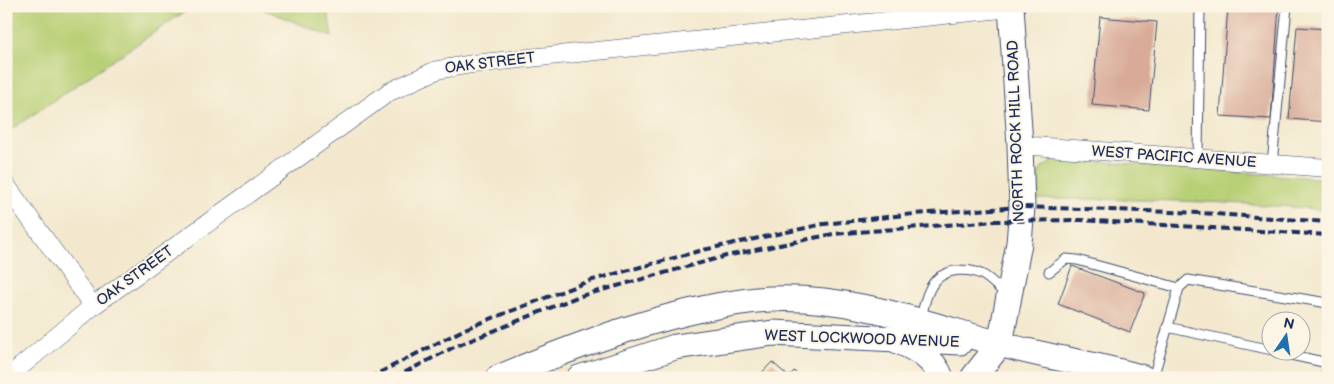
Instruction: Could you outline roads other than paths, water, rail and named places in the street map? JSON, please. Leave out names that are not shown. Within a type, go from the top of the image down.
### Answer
[{"type":"main road","name":"NORTH ROCK HILL ROAD","points":[[1000,344],[1019,243],[1022,207],[1011,7]]},
{"type":"main road","name":"WEST LOCKWOOD AVENUE","points":[[498,378],[582,345],[631,329],[711,308],[769,299],[824,301],[920,320],[1000,344],[1143,378]]},
{"type":"main road","name":"WEST LOCKWOOD AVENUE","points":[[579,378],[675,347],[773,333],[1000,344]]},
{"type":"main road","points":[[893,338],[930,359],[941,378]]},
{"type":"main road","points":[[973,378],[1000,344]]},
{"type":"street","name":"OAK STREET","points":[[6,378],[93,306],[389,92],[438,70],[472,64],[1011,7]]},
{"type":"street","name":"WEST PACIFIC AVENUE","points":[[1020,145],[1328,168]]},
{"type":"street","points":[[6,185],[93,306]]},
{"type":"lane","points":[[1198,158],[1200,6]]},
{"type":"lane","points":[[1272,164],[1287,6]]},
{"type":"lane","points":[[1049,272],[1066,259],[1077,260],[1179,288]]},
{"type":"lane","points":[[920,320],[925,301],[935,280],[950,272],[969,270],[985,276],[1009,297]]},
{"type":"lane","points":[[1153,378],[1179,288],[1188,280],[1328,302]]},
{"type":"lane","points":[[1167,328],[1262,348]]},
{"type":"lane","points":[[1312,360],[1328,363]]},
{"type":"lane","points":[[1324,378],[1328,367]]},
{"type":"railway","points":[[369,378],[467,328],[589,281],[703,250],[824,224],[914,214],[1022,207],[1201,213],[1328,222]]},
{"type":"railway","points":[[394,378],[454,347],[577,297],[726,256],[833,234],[995,221],[1080,220],[1328,235]]}]
